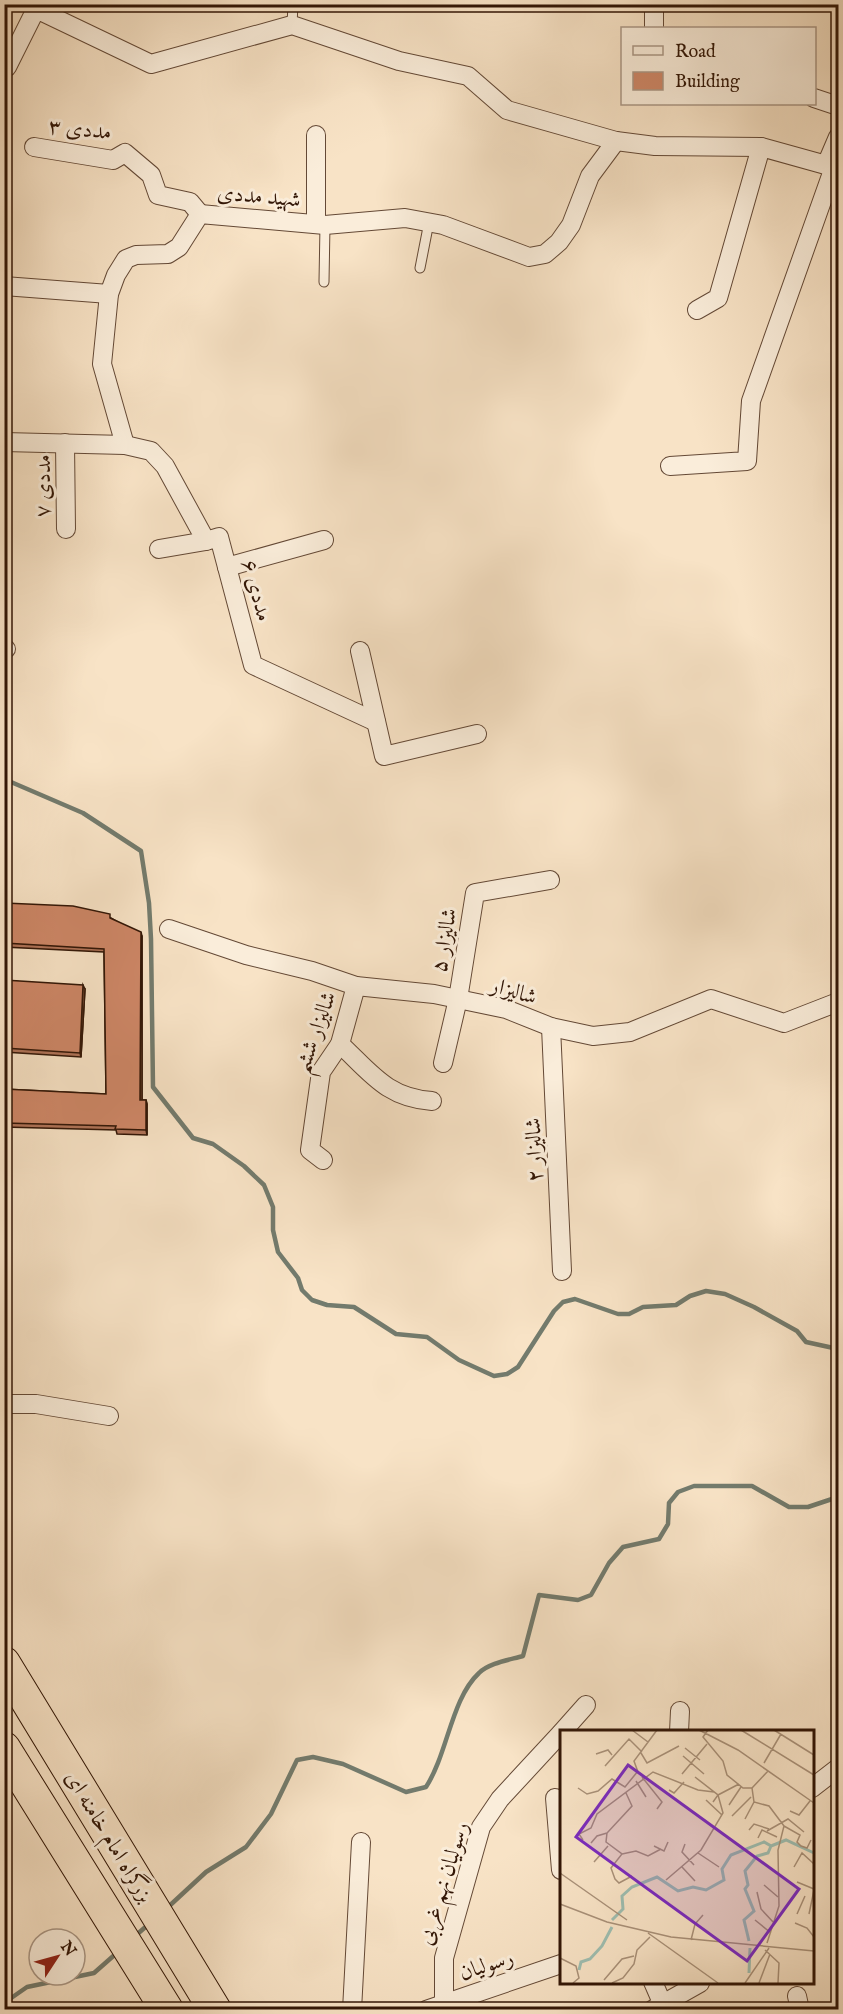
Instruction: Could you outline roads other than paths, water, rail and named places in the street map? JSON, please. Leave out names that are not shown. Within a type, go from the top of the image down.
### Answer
[{"type":"highway","name":"بزرگراه امام خامنه ای","points":[[4,1663],[215,2010]]},
{"type":"highway","name":"بزرگراه امام خامنه ای","points":[[4,1748],[167,2010]]},
{"type":"street","points":[[654,4],[654,27]]},
{"type":"street","points":[[7,67],[36,9],[151,64],[292,25],[399,61],[468,76],[507,110],[616,141],[656,146],[761,147],[832,169]]},
{"type":"street","points":[[816,99],[838,106]]},
{"type":"street","points":[[316,135],[320,225]]},
{"type":"street","points":[[670,465],[747,461],[751,401],[832,169],[838,137]]},
{"type":"street","name":"شهید مددی","points":[[125,445],[102,364],[109,294],[116,275],[126,260],[136,255],[168,254],[178,247],[200,214],[320,225],[405,218],[443,225],[529,257],[544,254],[559,242],[571,225],[590,176],[616,141]]},
{"type":"street","name":"مددی ۳","points":[[34,147],[113,160],[126,153],[151,174],[158,195],[190,202],[200,214]]},
{"type":"street","points":[[698,310],[718,298],[761,147]]},
{"type":"street","points":[[4,286],[109,294]]},
{"type":"street","points":[[4,442],[125,445]]},
{"type":"street","name":"مددی ۷","points":[[65,443],[66,529]]},
{"type":"street","name":"مددی ۶","points":[[125,445],[152,451],[165,466],[206,541],[219,537],[253,665],[376,722]]},
{"type":"street","points":[[227,567],[324,540]]},
{"type":"street","points":[[159,549],[206,541]]},
{"type":"street","points":[[360,651],[384,756],[477,734]]},
{"type":"street","name":"شالیزار ۵","points":[[458,999],[475,893],[550,880]]},
{"type":"street","name":"شالیزار","points":[[169,929],[246,956],[312,971],[356,986],[458,999],[506,1009],[551,1027],[592,1036],[630,1032],[711,999],[784,1023],[838,1002]]},
{"type":"street","name":"شالیزار ششم","points":[[323,1160],[310,1150],[321,1072],[340,1044],[356,986]]},
{"type":"street","points":[[443,1063],[458,999]]},
{"type":"street","name":"شالیزار ۲","points":[[551,1027],[562,1271]]},
{"type":"street","points":[[340,1044],[391,1092],[412,1100],[432,1101]]},
{"type":"street","points":[[4,1404],[36,1404],[109,1416]]},
{"type":"street","name":"رسولیان نهم غربی","points":[[563,1730],[586,1705]]},
{"type":"street","points":[[679,1730],[680,1711]]},
{"type":"street","name":"رسولیان نهم غربی","points":[[444,2003],[444,1958],[481,1827],[500,1799],[560,1733]]},
{"type":"street","points":[[813,1787],[838,1768]]},
{"type":"street","points":[[555,1798],[560,1858]]},
{"type":"street","points":[[352,2010],[361,1842]]},
{"type":"street","name":"رسولیان","points":[[426,2010],[560,1964]]},
{"type":"street","points":[[653,1984],[657,2007],[698,1984]]},
{"type":"lane","points":[[292,25],[293,4]]},
{"type":"lane","points":[[420,268],[429,222]]},
{"type":"lane","points":[[320,225],[324,282]]},
{"type":"waterway","points":[[4,779],[83,813],[141,851],[149,903],[151,939],[153,1087],[193,1138],[213,1144],[244,1166],[264,1185],[273,1207],[273,1230],[278,1252],[298,1278],[302,1290],[312,1300],[327,1305],[354,1307],[396,1334],[427,1337],[459,1360],[494,1376],[507,1374],[518,1367],[554,1311],[563,1302],[575,1299],[618,1314],[629,1314],[643,1307],[676,1305],[690,1296],[706,1291],[725,1294],[797,1331],[806,1342],[838,1349]]},
{"type":"waterway","points":[[166,1909],[206,1872],[246,1847],[271,1814],[297,1760],[313,1757],[343,1764],[406,1792],[426,1787],[440,1758],[462,1697],[470,1684],[479,1673],[488,1667],[523,1656],[539,1595],[578,1600],[591,1595],[609,1563],[623,1547],[659,1539],[668,1524],[669,1503],[678,1492],[694,1486],[752,1486],[789,1507],[808,1507],[838,1497]]},
{"type":"waterway","points":[[134,1937],[150,1923]]},
{"type":"waterway","points":[[4,2003],[27,1987],[94,1973],[119,1951]]}]
